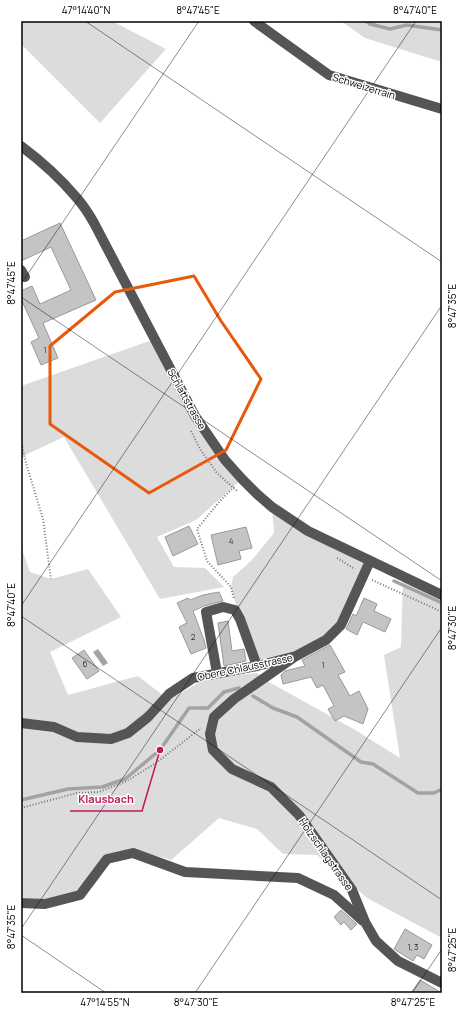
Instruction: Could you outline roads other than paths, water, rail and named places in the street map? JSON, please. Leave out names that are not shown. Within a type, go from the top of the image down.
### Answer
[{"type":"street","name":"Schweizerrain","points":[[254,21],[329,75],[442,109]]},
{"type":"street","name":"Schlattstrasse","points":[[21,146],[39,159],[56,175],[77,198],[94,223],[195,416],[225,460],[242,479],[257,494],[308,531],[442,595]]},
{"type":"street","name":"Obere Chlausstrasse","points":[[21,723],[54,727],[77,737],[111,739],[128,733],[148,717],[169,694],[193,678],[257,666],[296,656],[326,640],[341,625],[370,561]]},
{"type":"street","points":[[217,673],[206,612],[223,607],[234,610],[240,619],[257,666]]},
{"type":"street","name":"Holzschlagstrasse","points":[[296,656],[234,698],[214,717],[210,734],[213,750],[232,768],[271,787],[299,815],[352,890],[365,922]]},
{"type":"street","name":"Holzschlagstrasse","points":[[21,903],[45,904],[80,895],[107,858],[133,853],[185,872],[298,878],[334,895],[365,922]]},
{"type":"street","points":[[365,922],[376,941],[398,960],[442,983]]},
{"type":"waterway","points":[[366,21],[370,24],[390,29],[407,25],[442,30]]},
{"type":"waterway","points":[[394,581],[442,603]]},
{"type":"waterway","points":[[21,800],[68,789],[102,787],[125,779],[160,750],[189,708],[208,708],[224,692],[239,688]]},
{"type":"waterway","points":[[253,696],[273,708],[297,717],[361,762],[373,764],[418,793],[434,793],[442,789]]},
{"type":"place","name":"Klausbach","points":[[160,750]]}]
